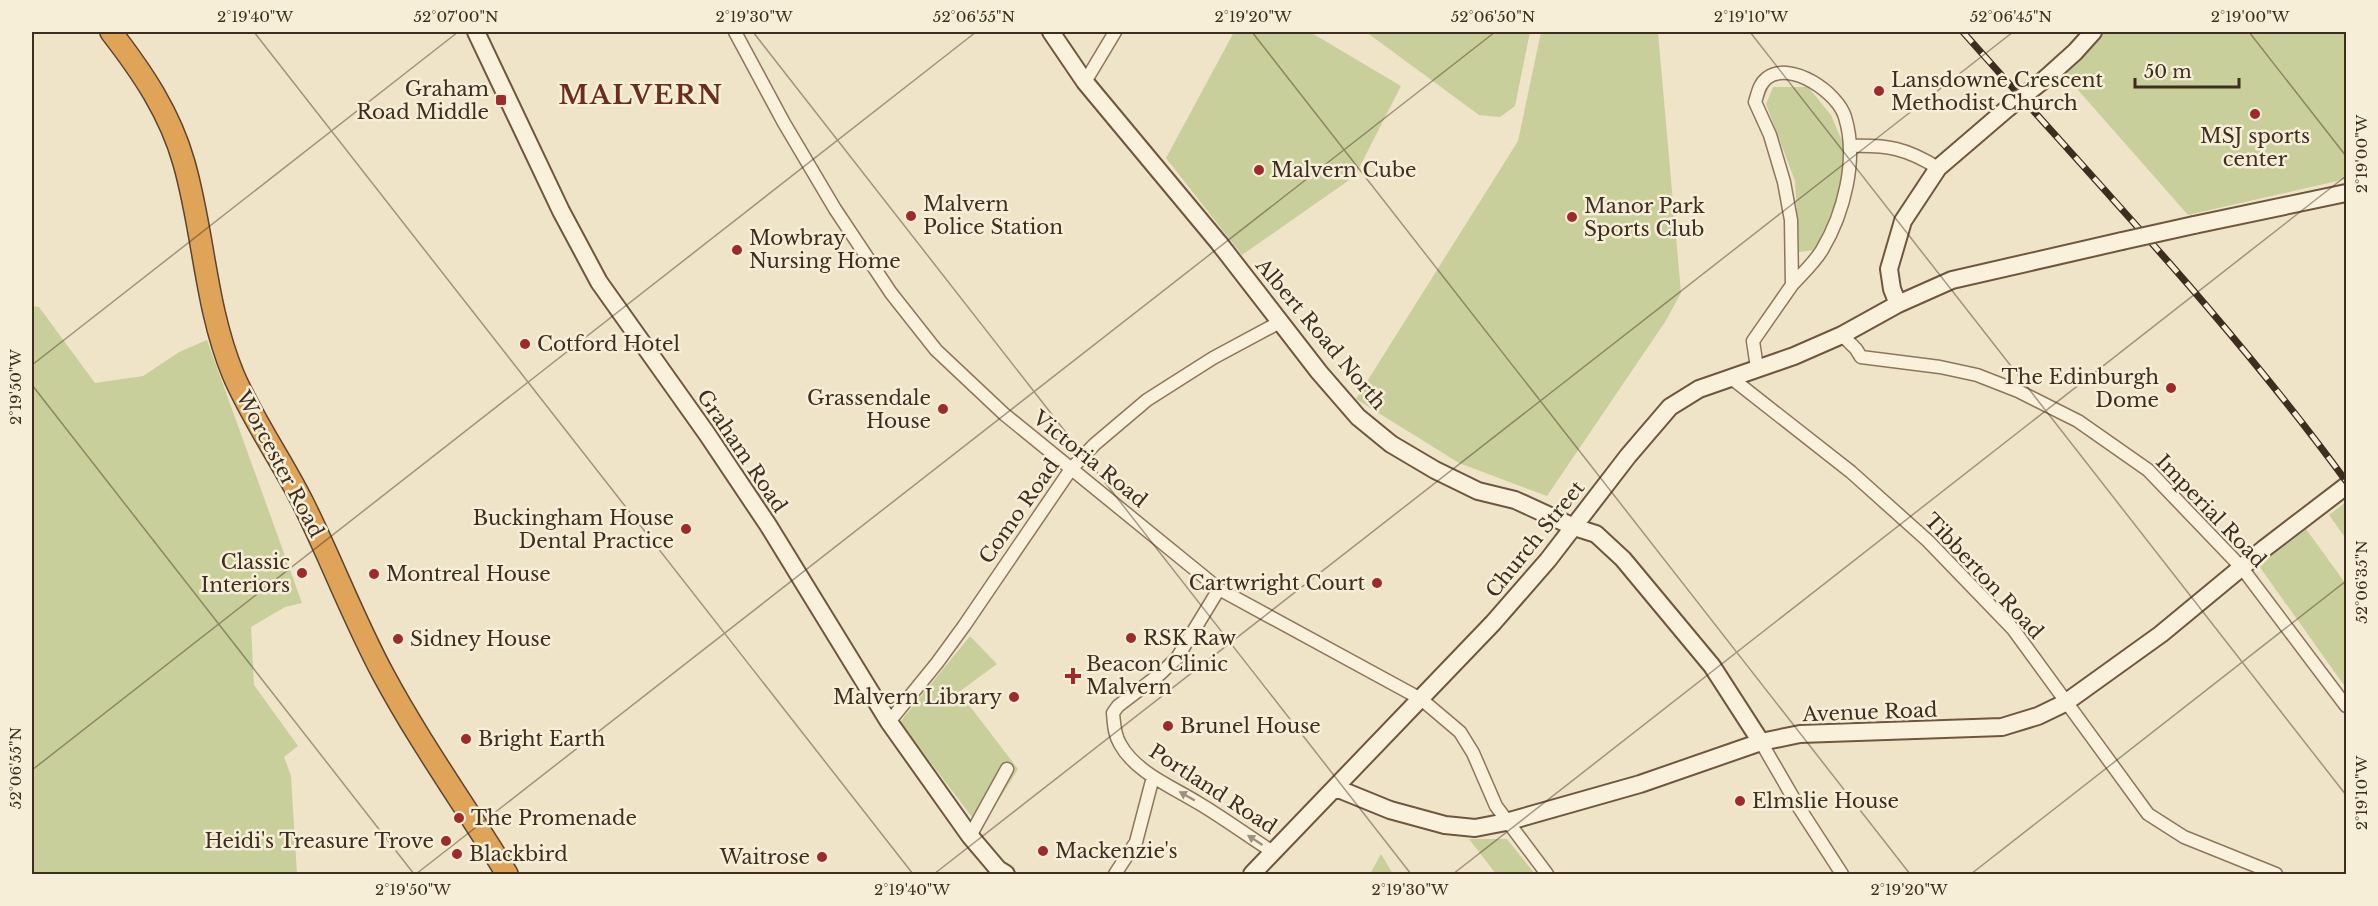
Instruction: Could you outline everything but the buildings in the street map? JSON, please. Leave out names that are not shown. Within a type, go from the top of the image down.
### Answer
[{"type":"highway","name":"Worcester Road","points":[[111,32],[146,79],[170,123],[179,147],[196,216],[210,303],[220,341],[234,376],[319,534],[355,620],[384,675],[507,874]]},
{"type":"street","name":"Graham Road","points":[[476,32],[561,211],[599,282],[707,434],[768,525],[889,722],[970,836],[1000,872]]},
{"type":"street","name":"Victoria Road","points":[[735,32],[784,123],[835,209],[891,292],[936,350],[1004,414],[1219,589],[1421,699],[1460,732],[1473,753],[1496,806],[1547,874]]},
{"type":"street","name":"Albert Road North","points":[[1051,32],[1085,82],[1219,243],[1358,417],[1391,444],[1435,470],[1479,491],[1515,500],[1574,527],[1596,534],[1623,559],[1712,666],[1761,742]]},
{"type":"street","points":[[1085,82],[1114,32]]},
{"type":"street","points":[[1898,304],[1892,289],[1889,268],[1896,244],[1903,221],[1938,168],[2045,79],[2093,32]]},
{"type":"street","points":[[1757,368],[1753,341],[1792,285],[1822,251],[1838,216],[1848,176],[1851,147],[1845,115],[1830,94],[1808,79],[1790,73],[1770,76],[1761,84],[1755,102],[1770,135],[1784,182],[1791,220],[1792,285]]},
{"type":"street","points":[[1851,147],[1881,145],[1903,150],[1938,168]]},
{"type":"street","name":"Church Street","points":[[1252,874],[1493,623],[1574,527],[1628,456],[1670,407],[1699,389],[1794,356],[1842,335],[1898,304],[1952,280],[2346,193]]},
{"type":"street","name":"Como Road","points":[[889,722],[964,626],[1071,469],[1095,444],[1147,400],[1212,358],[1280,322]]},
{"type":"street","name":"Imperial Road","points":[[1842,335],[1861,357],[1940,367],[1977,375],[2018,391],[2078,421],[2148,470],[2242,568],[2346,706]]},
{"type":"street","name":"Tibberton Road","points":[[1730,377],[1851,472],[1928,541],[2013,629],[2148,814],[2184,837],[2276,874]]},
{"type":"street","name":"Avenue Road","points":[[1336,788],[1390,810],[1445,825],[1475,828],[1506,822],[1640,784],[1761,742],[1800,734],[2002,727],[2038,716],[2065,703],[2161,634],[2346,486]]},
{"type":"street","name":"Portland Road","points":[[1219,589],[1177,658],[1118,706],[1113,713],[1116,735],[1120,745],[1131,758],[1153,777],[1202,805],[1273,852]]},
{"type":"street","points":[[1761,742],[1798,806],[1842,874]]},
{"type":"street","points":[[970,836],[1007,769]]},
{"type":"street","points":[[1115,874],[1136,842],[1153,777]]},
{"type":"green space","points":[[1234,32],[1310,32],[1401,86],[1355,176],[1242,255],[1166,158]]},
{"type":"green space","points":[[1366,32],[1530,32],[1515,106],[1500,117],[1479,115]]},
{"type":"green space","name":"Manor Park Sports Club","points":[[1541,32],[1658,32],[1681,293],[1665,322],[1547,496],[1459,463],[1356,399],[1518,141]]},
{"type":"green space","points":[[2101,32],[2346,32],[2346,179],[2188,215],[2063,73]]},
{"type":"green space","points":[[1773,87],[1808,87],[1831,115],[1845,148],[1839,192],[1817,250],[1799,252],[1795,181],[1766,104]]},
{"type":"green space","points":[[32,306],[39,307],[95,383],[143,376],[179,352],[207,340],[302,603],[285,607],[251,627],[254,685],[298,746],[284,757],[291,776],[297,874],[32,874]]},
{"type":"green space","points":[[2346,502],[2346,539],[2329,515]]},
{"type":"green space","points":[[2306,529],[2346,584],[2346,688],[2259,566]]},
{"type":"green space","points":[[970,636],[997,664],[959,692],[1018,769],[981,829],[900,722]]},
{"type":"green space","points":[[1469,839],[1507,839],[1535,874],[1496,874]]},
{"type":"green space","points":[[1381,854],[1393,874],[1370,874]]},
{"type":"railway","points":[[1963,32],[2256,364],[2346,481]]},
{"type":"place","name":"Lansdowne Crescent Methodist Church","points":[[1879,91]]},
{"type":"place","name":"Graham Road Middle","points":[[501,100]]},
{"type":"place","name":"MSJ sports center","points":[[2255,114]]},
{"type":"place","name":"Malvern Cube","points":[[1259,170]]},
{"type":"place","name":"Malvern Police Station","points":[[911,216]]},
{"type":"place","name":"Manor Park Sports Club","points":[[1572,217]]},
{"type":"place","name":"Mowbray Nursing Home","points":[[737,250]]},
{"type":"place","name":"Cotford Hotel","points":[[525,344]]},
{"type":"place","name":"The Edinburgh Dome","points":[[2171,388]]},
{"type":"place","name":"Grassendale House","points":[[943,409]]},
{"type":"place","name":"Buckingham House Dental Practice","points":[[686,529]]},
{"type":"place","name":"Classic Interiors","points":[[302,573]]},
{"type":"place","name":"Montreal House","points":[[374,574]]},
{"type":"place","name":"Cartwright Court","points":[[1377,583]]},
{"type":"place","name":"RSK Raw","points":[[1131,638]]},
{"type":"place","name":"Sidney House","points":[[398,639]]},
{"type":"place","name":"Beacon Clinic Malvern","points":[[1073,676]]},
{"type":"place","name":"Malvern Library","points":[[1014,697]]},
{"type":"place","name":"Brunel House","points":[[1168,726]]},
{"type":"place","name":"Bright Earth","points":[[466,739]]},
{"type":"place","name":"Elmslie House","points":[[1740,801]]},
{"type":"place","name":"The Promenade","points":[[459,818]]},
{"type":"place","name":"Heidi's Treasure Trove","points":[[446,841]]},
{"type":"place","name":"Mackenzie's","points":[[1043,851]]},
{"type":"place","name":"Blackbird","points":[[457,854]]},
{"type":"place","name":"Waitrose","points":[[822,857]]},
{"type":"district","name":"MALVERN","points":[[641,95]]}]
